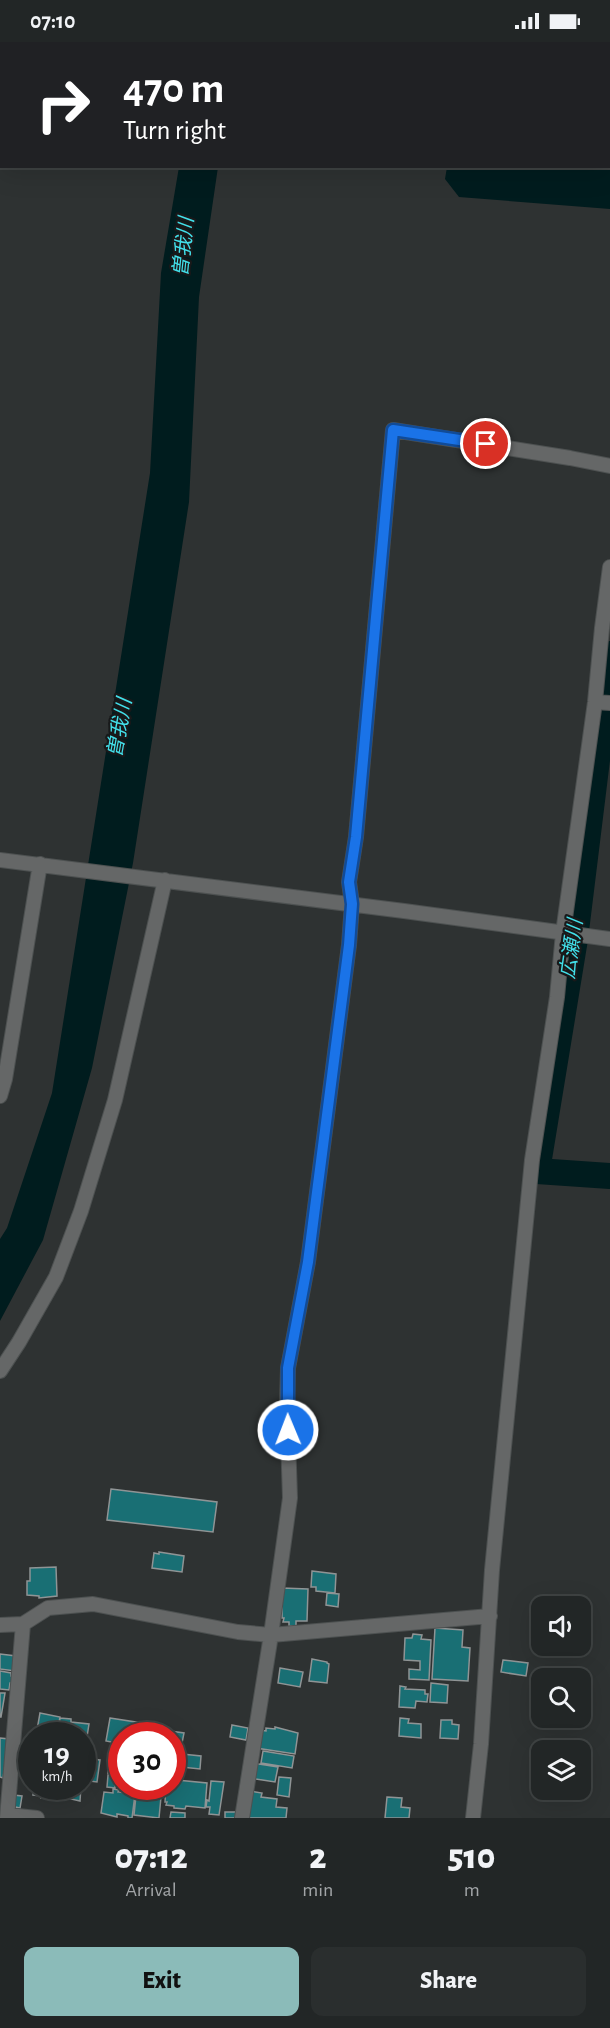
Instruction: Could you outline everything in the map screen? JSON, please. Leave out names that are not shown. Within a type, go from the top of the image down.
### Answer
[{"type":"street","points":[[242,1818],[291,1498],[287,1407],[288,1368],[308,1262],[349,945],[352,904],[349,882],[356,837],[393,430],[610,466]]},
{"type":"street","points":[[473,1818],[481,1744],[492,1570],[532,1160],[557,997],[563,933],[595,702],[610,567]]},
{"type":"street","points":[[595,702],[610,703]]},
{"type":"street","points":[[0,860],[57,865],[610,939]]},
{"type":"street","points":[[0,1096],[5,1079],[40,864]]},
{"type":"street","points":[[0,1371],[56,1277],[81,1211],[115,1100],[165,880]]},
{"type":"street","points":[[0,1625],[23,1624],[48,1608],[93,1604],[238,1632],[271,1635],[490,1616]]},
{"type":"street","points":[[23,1624],[7,1816],[37,1818]]},
{"type":"water","name":"曽我川","points":[[179,168],[218,168],[199,297],[189,502],[133,863],[92,1068],[43,1240],[0,1321],[0,1239],[7,1228],[52,1093],[150,473],[161,273]]},
{"type":"water","points":[[447,168],[610,168],[610,209],[459,197],[445,179]]},
{"type":"building","points":[[111,1489],[217,1502],[213,1532],[107,1520]]},
{"type":"building","points":[[159,1552],[184,1556],[182,1572],[152,1568],[154,1553],[159,1554]]},
{"type":"building","points":[[56,1567],[57,1596],[39,1598],[39,1596],[27,1595],[30,1568]]},
{"type":"building","points":[[312,1571],[336,1574],[335,1593],[316,1591],[316,1587],[311,1587]]},
{"type":"building","points":[[282,1588],[308,1589],[307,1621],[296,1621],[296,1626],[289,1626],[289,1622],[283,1622]]},
{"type":"building","points":[[327,1593],[339,1594],[338,1607],[326,1605]]},
{"type":"building","points":[[435,1628],[463,1630],[462,1647],[470,1648],[468,1681],[432,1679]]},
{"type":"building","points":[[413,1634],[422,1635],[421,1639],[431,1640],[429,1680],[409,1679],[409,1669],[420,1670],[420,1661],[404,1660],[405,1638],[412,1638]]},
{"type":"building","points":[[0,1654],[16,1656],[15,1671],[0,1669]]},
{"type":"building","points":[[312,1659],[329,1664],[327,1683],[309,1681]]},
{"type":"building","points":[[503,1660],[528,1663],[526,1676],[501,1672]]},
{"type":"building","points":[[280,1668],[303,1672],[300,1687],[278,1683]]},
{"type":"building","points":[[0,1671],[11,1673],[11,1676],[14,1676],[9,1690],[0,1689]]},
{"type":"building","points":[[431,1683],[448,1685],[447,1703],[430,1702]]},
{"type":"building","points":[[400,1686],[406,1687],[405,1689],[425,1690],[425,1694],[428,1694],[427,1702],[416,1701],[415,1708],[399,1707]]},
{"type":"building","points":[[0,1693],[5,1693],[1,1717],[0,1717]]},
{"type":"building","points":[[40,1713],[60,1717],[59,1722],[38,1722]]},
{"type":"building","points":[[60,1718],[71,1719],[71,1722],[60,1722]]},
{"type":"building","points":[[110,1718],[136,1722],[109,1722]]},
{"type":"building","points":[[400,1718],[409,1719],[408,1723],[421,1724],[421,1738],[399,1736]]},
{"type":"building","points":[[441,1720],[452,1720],[452,1724],[459,1725],[458,1739],[440,1738]]},
{"type":"building","points":[[232,1725],[248,1728],[246,1740],[230,1737]]},
{"type":"building","points":[[275,1727],[298,1733],[295,1754],[256,1748],[259,1730],[266,1731],[266,1728],[275,1729]]},
{"type":"building","points":[[0,1738],[9,1739],[3,1778],[0,1777]]},
{"type":"building","points":[[263,1751],[294,1756],[292,1768],[261,1763]]},
{"type":"building","points":[[186,1754],[201,1756],[200,1769],[186,1768]]},
{"type":"building","points":[[96,1760],[100,1760],[96,1782]]},
{"type":"building","points":[[253,1763],[278,1767],[275,1782],[250,1778]]},
{"type":"building","points":[[279,1777],[291,1778],[289,1797],[277,1795]]},
{"type":"building","points":[[186,1781],[207,1783],[205,1808],[186,1806],[185,1809],[174,1808],[174,1806],[166,1805],[167,1802],[165,1800],[186,1800]]},
{"type":"building","points":[[211,1781],[224,1782],[219,1815],[209,1814],[210,1807],[206,1807],[207,1800],[209,1801]]},
{"type":"building","points":[[249,1791],[262,1793],[261,1797],[277,1799],[276,1807],[287,1808],[286,1818],[246,1818]]},
{"type":"building","points":[[104,1792],[108,1792],[108,1800],[134,1800],[132,1818],[101,1813]]},
{"type":"building","points":[[13,1795],[18,1796],[18,1800],[21,1800],[20,1808],[11,1806]]},
{"type":"building","points":[[387,1797],[402,1798],[401,1807],[410,1808],[409,1818],[385,1818]]},
{"type":"building","points":[[136,1800],[161,1800],[159,1818],[134,1815]]},
{"type":"building","points":[[171,1812],[185,1813],[185,1818],[170,1818]]},
{"type":"building","points":[[225,1812],[238,1812],[237,1818],[225,1818]]},
{"type":"waterway","name":"広瀬川","points":[[610,654],[575,939],[537,1171],[610,1176]]},
{"type":"route","points":[[288,1430],[288,1368],[308,1262],[349,945],[352,904],[349,882],[356,837],[393,430],[486,444]]}]
